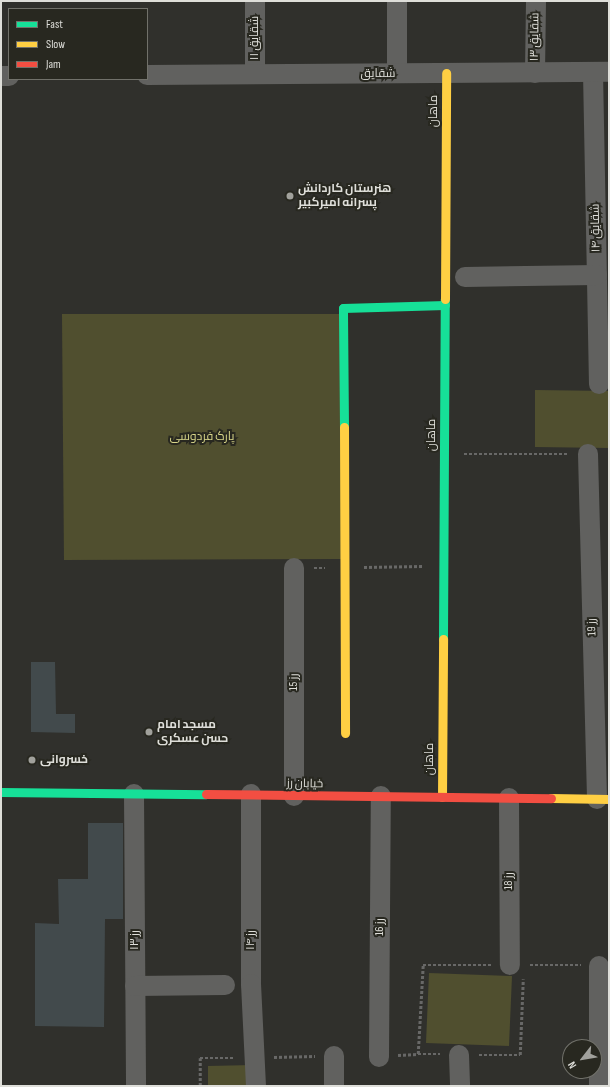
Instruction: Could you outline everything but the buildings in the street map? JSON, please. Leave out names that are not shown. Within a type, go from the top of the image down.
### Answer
[{"type":"street","name":"شقایق ۱۱","points":[[255,1],[255,74]]},
{"type":"street","points":[[396,1],[397,73]]},
{"type":"street","name":"شقایق ۱۳","points":[[535,73],[536,1]]},
{"type":"street","name":"شقایق","points":[[148,75],[601,72]]},
{"type":"street","name":"شقایق ۱۴","points":[[599,384],[597,275],[601,72]]},
{"type":"street","name":"ماهان","points":[[442,797],[446,73]]},
{"type":"street","points":[[465,277],[597,275]]},
{"type":"street","points":[[345,733],[343,308],[445,305]]},
{"type":"street","name":"رز 19","points":[[588,454],[603,799]]},
{"type":"street","name":"رز 15","points":[[294,568],[294,796]]},
{"type":"street","name":"خیابان رز","points":[[1,792],[603,799]]},
{"type":"street","name":"رز ۱۳","points":[[134,794],[136,1086]]},
{"type":"street","name":"رز ۱۴","points":[[251,794],[251,984],[256,1086]]},
{"type":"street","name":"رز 16","points":[[379,1057],[381,796]]},
{"type":"street","name":"رز 18","points":[[509,798],[517,969]]},
{"type":"street","points":[[599,966],[599,1086]]},
{"type":"street","points":[[135,986],[225,985]]},
{"type":"street","points":[[459,1054],[460,1086]]},
{"type":"street","points":[[334,1056],[334,1086]]},
{"type":"path","points":[[444,454],[588,454]]},
{"type":"path","points":[[294,568],[443,566]]},
{"type":"path","points":[[418,1054],[520,1055],[517,969]]},
{"type":"green space","name":"پارک فردوسی","points":[[62,314],[340,314],[342,559],[64,560]]},
{"type":"green space","points":[[535,390],[609,391],[609,448],[535,447]]},
{"type":"green space","points":[[429,973],[512,976],[509,1046],[426,1043]]},
{"type":"green space","points":[[253,1065],[253,1086],[208,1086],[208,1066]]},
{"type":"traffic: fast","points":[[443,639],[445,299]]},
{"type":"traffic: fast","points":[[344,427],[343,308],[445,305]]},
{"type":"traffic: fast","points":[[1,792],[206,794]]},
{"type":"traffic: slow","points":[[445,299],[446,73]]},
{"type":"traffic: slow","points":[[344,427],[345,733]]},
{"type":"traffic: slow","points":[[442,797],[443,639]]},
{"type":"traffic: slow","points":[[551,798],[609,799]]},
{"type":"traffic: jam","points":[[206,794],[551,798]]},
{"type":"place","name":"هنرستان کاردانش پسرانه امیرکبیر","points":[[290,196]]},
{"type":"place","name":"مسجد امام حسن عسکری","points":[[149,732]]},
{"type":"place","name":"خسروانی","points":[[32,760]]}]
